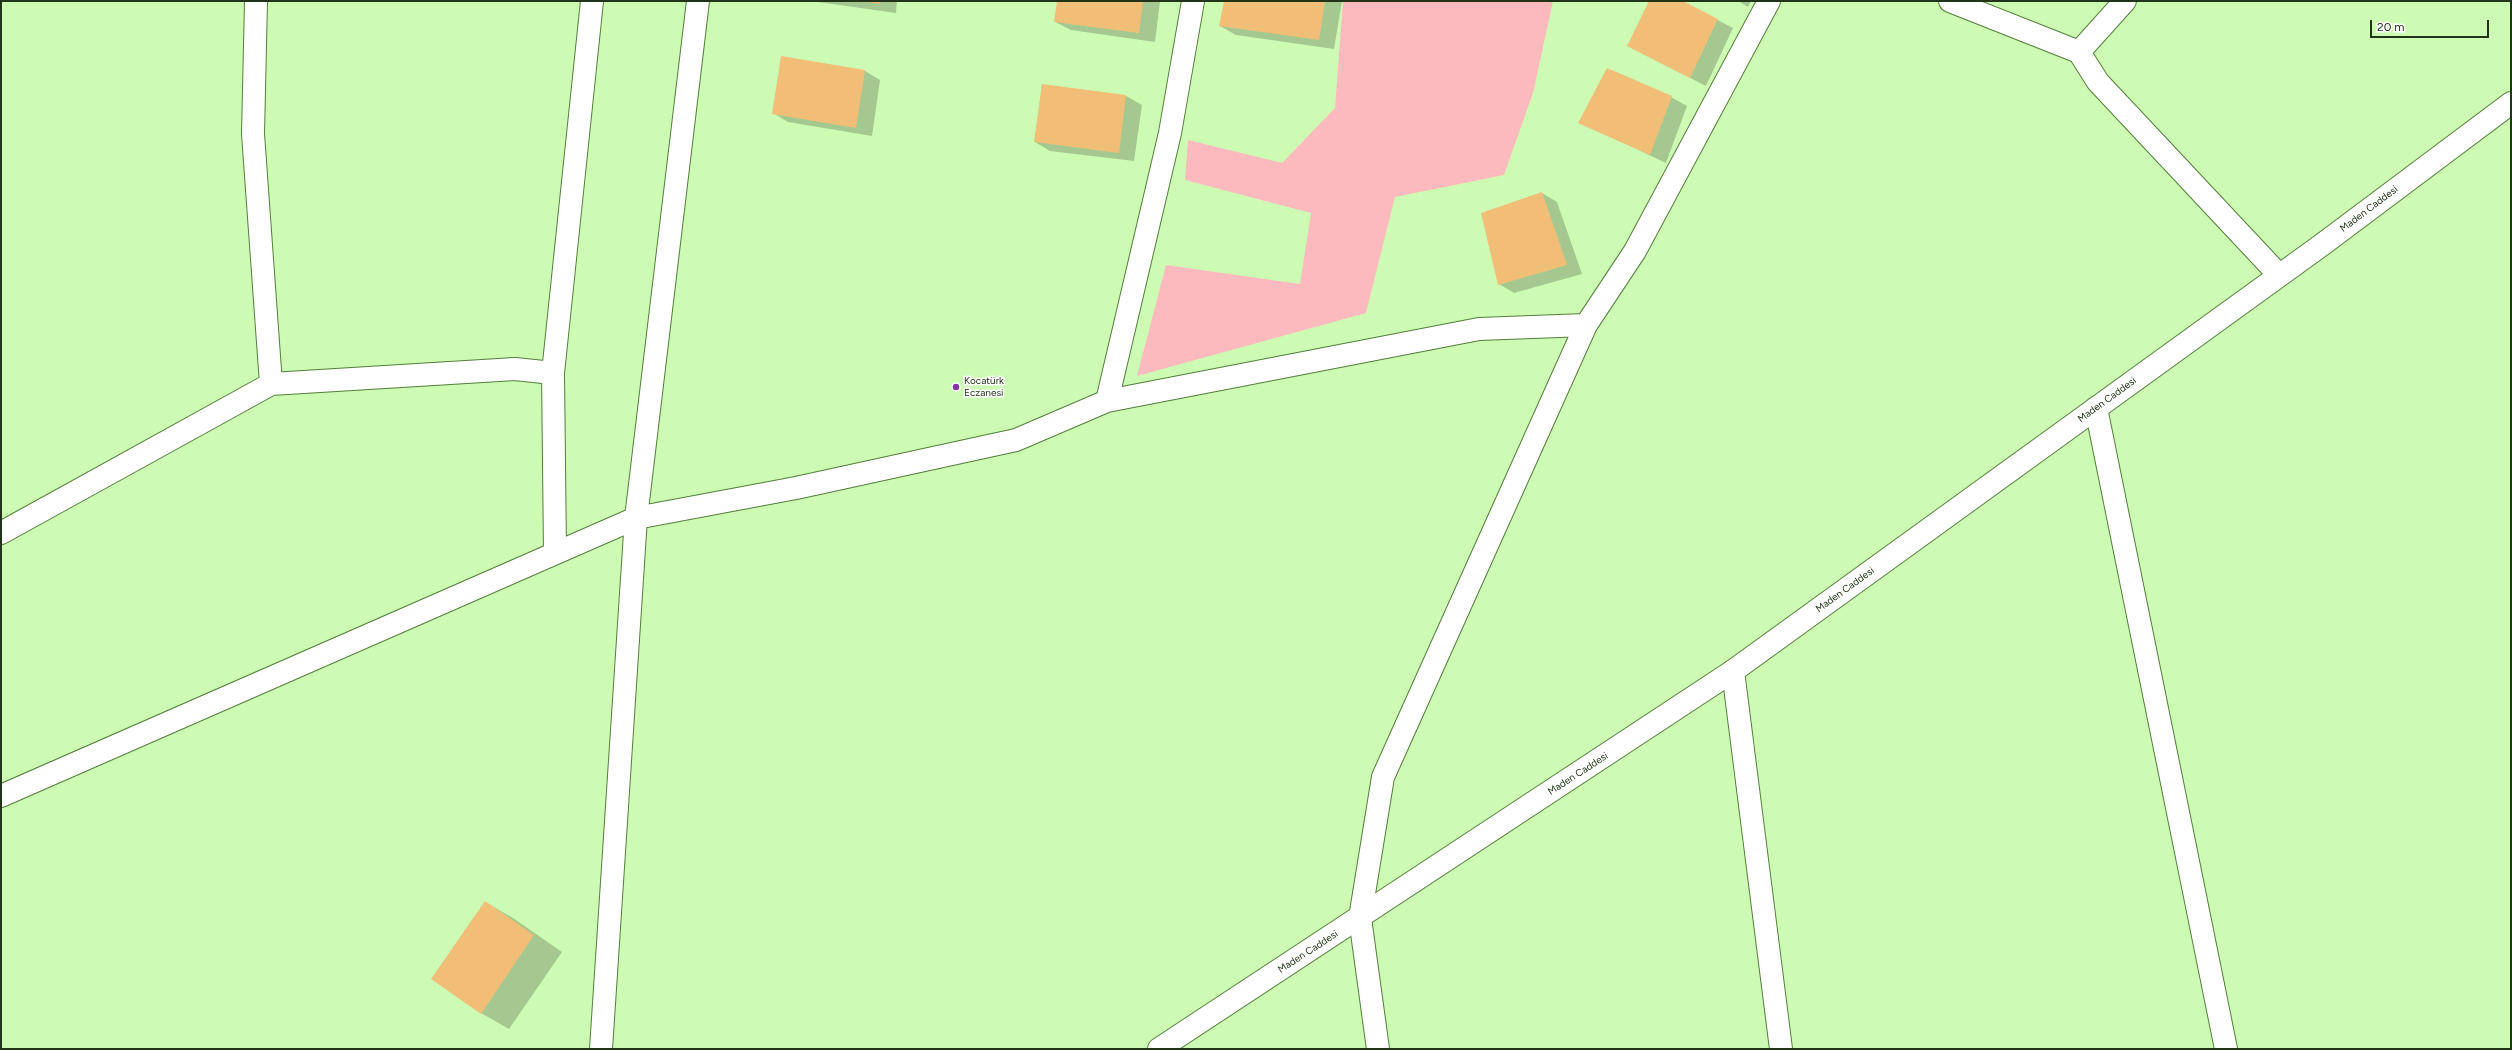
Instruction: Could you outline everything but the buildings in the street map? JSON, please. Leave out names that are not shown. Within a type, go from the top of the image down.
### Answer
[{"type":"street","points":[[256,1],[253,134],[271,384]]},
{"type":"street","points":[[556,553],[553,373],[592,1]]},
{"type":"street","points":[[601,1049],[636,518],[698,1]]},
{"type":"street","points":[[1108,401],[1170,133],[1193,1]]},
{"type":"street","points":[[1378,1049],[1360,918],[1382,777],[1586,325],[1636,251],[1769,1]]},
{"type":"street","points":[[1950,1],[2079,52],[2098,82],[2279,275]]},
{"type":"street","points":[[2079,52],[2125,1]]},
{"type":"street","name":"Maden Caddesi","points":[[1159,1049],[1733,671],[2279,275],[2511,103]]},
{"type":"street","points":[[1,796],[636,518],[796,488],[1016,440],[1108,401],[1479,329],[1586,325]]},
{"type":"street","points":[[1,533],[271,384],[515,369],[553,373]]},
{"type":"street","points":[[2096,408],[2226,1049]]},
{"type":"street","points":[[1733,671],[1781,1049]]},
{"type":"shaded area","points":[[1343,1],[1553,1],[1533,93],[1504,175],[1395,197],[1366,313],[1137,376],[1166,265],[1300,284],[1311,213],[1185,180],[1188,140],[1282,163],[1335,108]]},
{"type":"place","name":"Kocatürk Eczanesi","points":[[956,387]]}]
